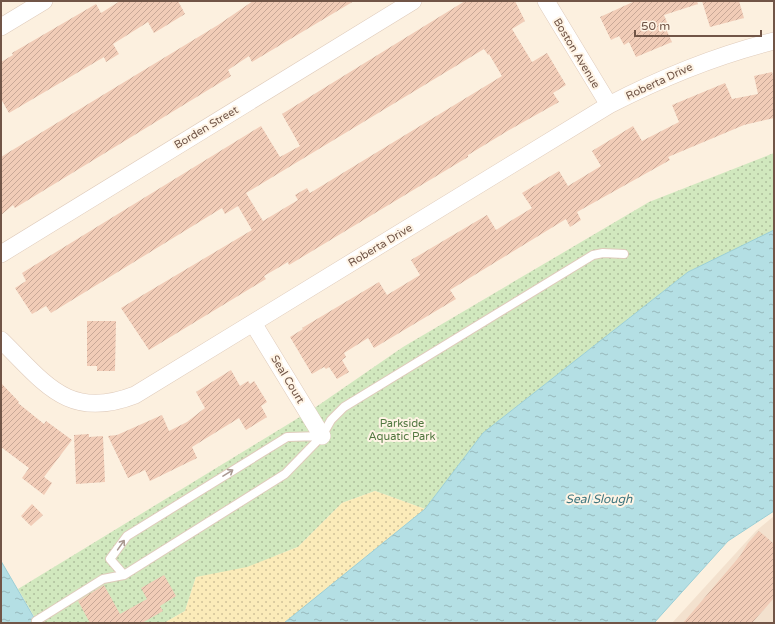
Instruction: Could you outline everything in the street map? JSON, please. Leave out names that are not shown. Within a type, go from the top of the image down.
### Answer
[{"type":"street","points":[[1,27],[44,1]]},
{"type":"street","name":"Borden Street","points":[[1,254],[413,1]]},
{"type":"street","name":"Boston Avenue","points":[[546,1],[609,105]]},
{"type":"street","name":"Roberta Drive","points":[[1,340],[53,391],[68,399],[85,404],[102,404],[136,395],[609,105],[672,74],[708,60],[774,41]]},
{"type":"street","name":"Seal Court","points":[[253,323],[322,436]]},
{"type":"lane","points":[[36,621],[103,579],[124,576],[286,474],[322,436],[330,420],[344,407],[593,255],[608,252],[624,254]]},
{"type":"lane","points":[[124,576],[110,559],[127,536],[287,437],[322,436]]},
{"type":"shaded area","points":[[774,516],[774,623],[672,623],[756,531]]},
{"type":"green space","name":"Parkside Aquatic Park","points":[[774,153],[774,231],[688,272],[483,433],[425,509],[375,491],[342,503],[298,547],[275,556],[282,573],[196,577],[185,611],[164,623],[38,623],[18,589],[313,409],[403,347],[649,202]]},
{"type":"sand","points":[[375,491],[425,509],[284,623],[164,623],[185,611],[196,577],[247,567],[298,547],[342,503]]},
{"type":"water","name":"Seal Slough","points":[[774,230],[774,511],[728,541],[654,623],[284,623],[425,509],[483,433],[688,272]]},
{"type":"water","points":[[1,561],[36,621],[38,623],[1,623]]},
{"type":"building","points":[[120,1],[178,1],[185,14],[154,33],[148,22],[113,44],[119,54],[106,62],[104,57],[9,113],[1,99],[1,62],[13,55],[12,53],[96,4],[101,13]]},
{"type":"building","points":[[253,1],[354,1],[252,62],[249,56],[228,70],[231,76],[15,208],[13,205],[1,215],[1,157],[218,25]]},
{"type":"building","points":[[465,1],[515,1],[525,21],[512,29],[532,62],[547,53],[566,85],[553,93],[559,102],[511,129],[468,155],[468,157],[289,265],[288,262],[264,276],[266,279],[149,350],[121,308],[252,230],[238,206],[225,214],[222,208],[51,313],[46,306],[32,314],[15,288],[26,281],[22,273],[261,126],[280,157],[300,146],[282,114]],"holes":[[[484,49],[488,55],[489,54],[502,76],[310,193],[307,188],[295,195],[298,200],[263,221],[246,193]]]},
{"type":"building","points":[[635,1],[697,1],[698,4],[664,15],[669,27],[666,29],[672,42],[636,57],[629,42],[624,45],[619,36],[611,40],[600,17]]},
{"type":"building","points":[[702,1],[739,1],[744,18],[710,27]]},
{"type":"building","points":[[772,72],[774,80],[774,118],[744,125],[668,157],[670,160],[577,212],[581,220],[570,227],[566,219],[450,290],[456,299],[374,348],[368,338],[344,353],[346,357],[342,360],[349,372],[337,379],[329,367],[326,369],[324,367],[312,374],[290,337],[303,329],[302,328],[379,282],[387,295],[420,275],[411,260],[487,215],[496,230],[532,208],[522,193],[559,171],[568,186],[601,166],[592,151],[633,126],[642,141],[679,122],[672,105],[725,83],[732,99],[758,94],[754,76]]},
{"type":"building","points":[[87,321],[116,321],[115,371],[97,371],[97,366],[87,366]]},
{"type":"building","points":[[231,370],[240,386],[248,381],[250,384],[254,381],[267,402],[261,406],[267,417],[246,430],[239,418],[192,447],[197,458],[150,481],[145,470],[128,478],[108,436],[117,435],[162,415],[169,431],[187,422],[205,408],[196,392]]},
{"type":"building","points":[[1,383],[19,402],[18,403],[44,424],[46,421],[72,440],[44,477],[52,483],[44,495],[22,478],[29,468],[1,447]]},
{"type":"building","points":[[89,434],[89,437],[103,436],[105,482],[76,484],[74,435]]},
{"type":"building","points":[[32,504],[43,515],[31,526],[21,516]]},
{"type":"building","points":[[759,531],[774,544],[774,598],[752,623],[683,623],[740,556],[748,543]]},
{"type":"building","points":[[164,575],[176,596],[160,606],[163,611],[142,623],[90,623],[78,601],[104,585],[120,614],[147,599],[141,588]]}]
